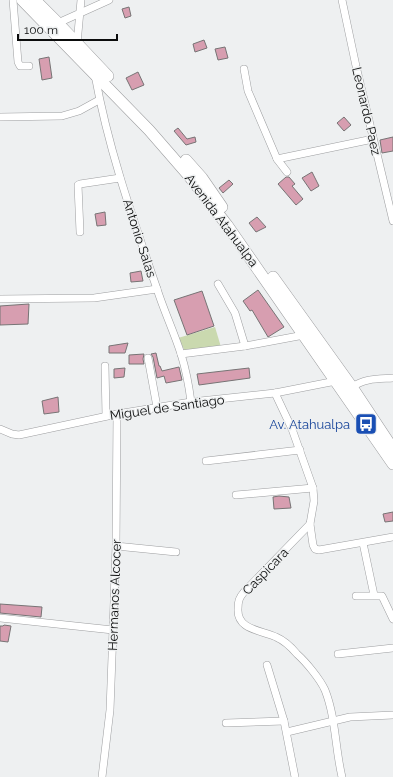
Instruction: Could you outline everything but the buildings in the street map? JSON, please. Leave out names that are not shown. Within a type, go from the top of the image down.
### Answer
[{"type":"highway","name":"Avenida Atahualpa","points":[[22,0],[149,130],[189,176],[227,225],[393,464]]},
{"type":"highway","name":"Avenida Atahualpa","points":[[35,0],[154,125],[202,178],[352,387],[393,449]]},
{"type":"street","points":[[13,0],[18,62],[20,66],[29,66]]},
{"type":"street","points":[[78,44],[81,0]]},
{"type":"street","points":[[58,23],[109,0]]},
{"type":"street","name":"Leonardo Paez","points":[[342,0],[393,221]]},
{"type":"street","points":[[244,69],[248,91],[277,159],[286,172]]},
{"type":"street","name":"Antonio Salas","points":[[94,73],[99,100],[120,178],[157,289],[181,354],[191,402]]},
{"type":"street","points":[[0,117],[62,116],[79,111],[99,100]]},
{"type":"street","points":[[277,159],[373,139]]},
{"type":"street","points":[[80,232],[78,185],[120,178]]},
{"type":"street","points":[[218,284],[235,313],[245,346]]},
{"type":"street","points":[[0,299],[94,298],[157,289]]},
{"type":"street","points":[[181,354],[245,346],[304,335]]},
{"type":"street","points":[[148,358],[157,407]]},
{"type":"street","points":[[105,366],[106,416]]},
{"type":"street","points":[[352,387],[367,380],[393,378]]},
{"type":"street","name":"Miguel de Santiago","points":[[0,429],[19,435],[106,416],[157,407],[275,393],[336,381]]},
{"type":"street","points":[[275,393],[292,429],[313,488],[314,501],[310,524],[313,545],[316,549],[319,550],[393,537]]},
{"type":"street","name":"Hermanos Alcocer","points":[[102,777],[110,710],[116,546],[117,414]]},
{"type":"street","points":[[206,461],[300,450]]},
{"type":"street","points":[[236,494],[313,488]]},
{"type":"street","name":"Caspicara","points":[[310,524],[244,592],[239,599],[238,615],[240,620],[247,626],[277,637],[298,654],[324,689],[333,721],[342,777]]},
{"type":"street","points":[[363,543],[374,595]]},
{"type":"street","points":[[116,546],[176,552]]},
{"type":"street","points":[[356,596],[382,596],[393,619]]},
{"type":"street","points":[[0,618],[113,630]]},
{"type":"street","points":[[338,654],[393,648]]},
{"type":"street","points":[[267,665],[287,732],[295,777]]},
{"type":"street","points":[[287,732],[360,716],[393,715]]},
{"type":"street","points":[[226,722],[284,721]]},
{"type":"green space","points":[[215,327],[221,347],[185,351],[178,338]]},
{"type":"place","name":"Av. Atahualpa","points":[[366,424]]}]
